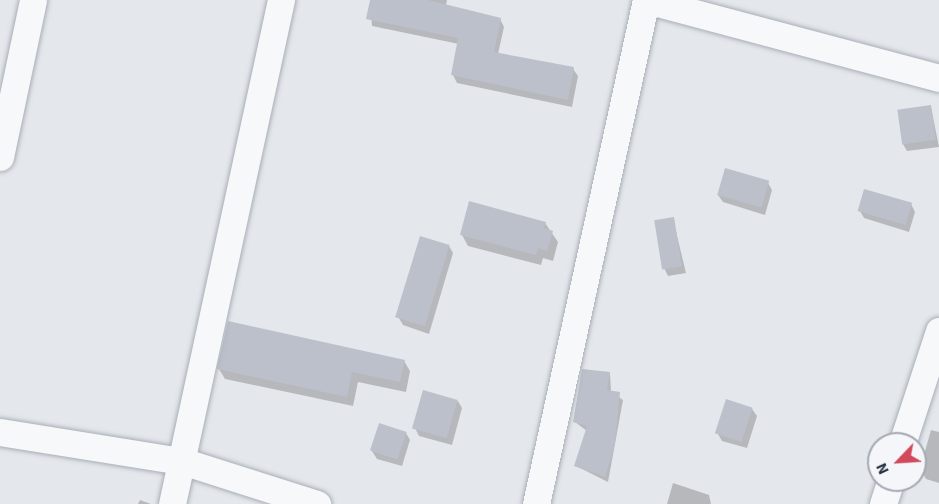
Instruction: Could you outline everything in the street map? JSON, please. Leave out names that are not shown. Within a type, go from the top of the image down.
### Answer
[{"type":"street","points":[[0,157],[33,0]]},
{"type":"street","points":[[172,504],[281,0]]},
{"type":"street","points":[[537,504],[646,0],[939,78]]},
{"type":"street","points":[[907,432],[932,377],[939,331]]},
{"type":"street","points":[[0,432],[182,461],[317,504]]},
{"type":"building","points":[[370,0],[428,0],[501,18],[494,52],[574,67],[568,100],[451,75],[458,38],[366,19]]},
{"type":"building","points":[[931,105],[936,140],[902,144],[897,110]]},
{"type":"building","points":[[725,168],[769,181],[762,208],[717,195]]},
{"type":"building","points":[[864,189],[912,203],[906,225],[858,211]]},
{"type":"building","points":[[469,201],[546,222],[544,228],[553,231],[547,251],[538,248],[536,255],[460,235]]},
{"type":"building","points":[[674,217],[682,266],[662,270],[654,220]]},
{"type":"building","points":[[420,236],[450,245],[425,326],[395,317]]},
{"type":"building","points":[[228,321],[405,360],[400,382],[352,372],[347,397],[217,369]]},
{"type":"building","points":[[582,369],[610,372],[607,390],[620,392],[615,444],[605,477],[574,466],[587,426],[573,422]]},
{"type":"building","points":[[423,390],[458,400],[447,438],[412,428]]},
{"type":"building","points":[[726,399],[753,408],[742,442],[715,433]]},
{"type":"building","points":[[379,423],[407,432],[398,460],[370,451]]}]
